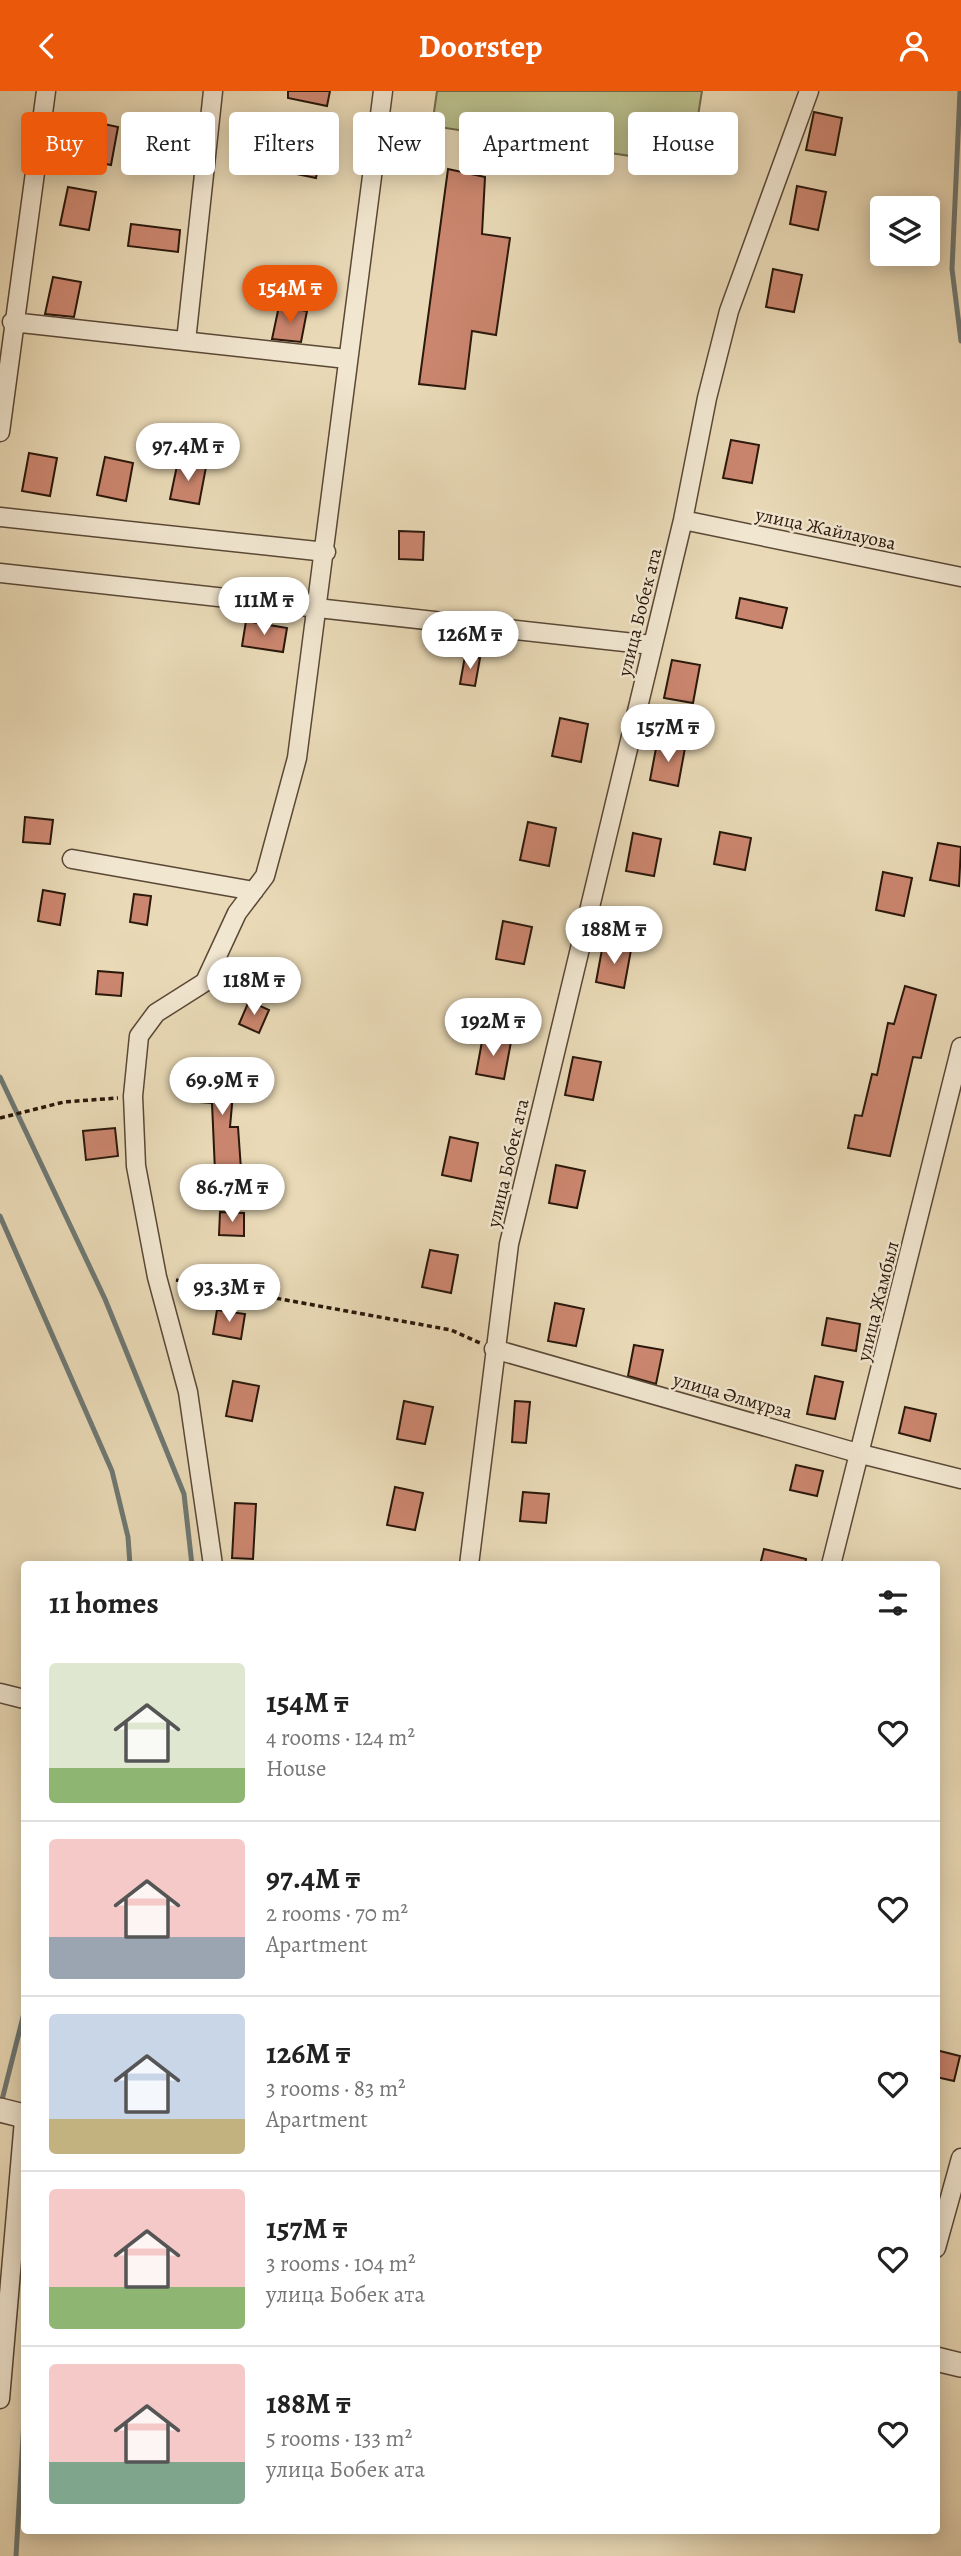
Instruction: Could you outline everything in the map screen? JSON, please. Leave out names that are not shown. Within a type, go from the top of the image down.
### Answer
[{"type":"street","points":[[0,432],[12,322],[46,91]]},
{"type":"street","points":[[186,341],[213,91]]},
{"type":"street","points":[[212,1561],[188,1392],[157,1277],[136,1166],[133,1096],[139,1036],[156,1013],[205,982],[237,913],[265,876],[298,758],[383,91]]},
{"type":"street","name":"улица Бобек ата","points":[[469,1561],[509,1244],[683,520],[707,398],[729,311],[809,91]]},
{"type":"street","points":[[12,322],[347,359]]},
{"type":"street","points":[[0,517],[326,552]]},
{"type":"street","name":"улица Жайлауова","points":[[683,520],[961,577]]},
{"type":"street","points":[[0,573],[318,606],[652,645]]},
{"type":"street","points":[[72,859],[254,891]]},
{"type":"street","name":"улица Жамбыл","points":[[832,1561],[961,1047]]},
{"type":"street","name":"улица Әлмұрза","points":[[494,1349],[861,1454],[961,1479]]},
{"type":"street","points":[[0,1693],[21,1698]]},
{"type":"street","points":[[0,2110],[21,2117]]},
{"type":"street","points":[[0,2399],[21,2153]]},
{"type":"street","points":[[940,2234],[961,2158]]},
{"type":"street","points":[[940,2360],[961,2365]]},
{"type":"path","points":[[0,1118],[64,1102],[133,1096]]},
{"type":"path","points":[[157,1277],[451,1330],[494,1349]]},
{"type":"green space","points":[[437,91],[702,91],[699,112],[628,112],[628,156],[614,154],[614,112],[459,112],[459,130],[445,128],[445,112],[434,112]]},
{"type":"building","points":[[288,91],[330,91],[327,106],[288,98]]},
{"type":"building","points":[[814,112],[842,118],[835,155],[806,150]]},
{"type":"building","points":[[107,125],[118,127],[111,165],[107,164]]},
{"type":"building","points":[[448,169],[459,171],[459,175],[485,177],[482,234],[510,238],[496,335],[472,331],[465,389],[419,384]]},
{"type":"building","points":[[797,186],[826,192],[818,230],[790,224]]},
{"type":"building","points":[[68,187],[96,192],[89,230],[60,225]]},
{"type":"building","points":[[131,224],[180,230],[178,252],[128,246]]},
{"type":"building","points":[[773,269],[802,275],[794,312],[766,307]]},
{"type":"building","points":[[53,277],[81,282],[74,317],[45,314]]},
{"type":"building","points":[[279,306],[307,311],[301,342],[272,339]]},
{"type":"building","points":[[731,440],[759,445],[752,483],[723,478]]},
{"type":"building","points":[[29,453],[57,458],[50,496],[22,491]]},
{"type":"building","points":[[105,457],[133,463],[126,501],[97,495]]},
{"type":"building","points":[[178,461],[206,467],[199,504],[170,499]]},
{"type":"building","points":[[399,531],[424,532],[423,560],[399,559]]},
{"type":"building","points":[[740,598],[787,608],[782,628],[736,618]]},
{"type":"building","points":[[246,621],[287,628],[283,652],[242,646]]},
{"type":"building","points":[[465,656],[480,658],[475,686],[460,684]]},
{"type":"building","points":[[672,660],[700,665],[693,703],[664,698]]},
{"type":"building","points":[[560,718],[588,724],[581,762],[552,756]]},
{"type":"building","points":[[657,743],[685,748],[678,786],[650,780]]},
{"type":"building","points":[[25,817],[53,820],[50,844],[23,842]]},
{"type":"building","points":[[528,822],[556,828],[549,866],[520,860]]},
{"type":"building","points":[[720,832],[751,838],[745,870],[714,864]]},
{"type":"building","points":[[633,833],[661,839],[654,876],[626,871]]},
{"type":"building","points":[[938,843],[961,847],[959,886],[930,880]]},
{"type":"building","points":[[883,872],[912,878],[904,916],[876,910]]},
{"type":"building","points":[[43,890],[65,894],[60,925],[38,921]]},
{"type":"building","points":[[134,894],[151,896],[147,925],[130,922]]},
{"type":"building","points":[[503,921],[532,927],[524,964],[496,959]]},
{"type":"building","points":[[603,944],[631,950],[624,988],[596,982]]},
{"type":"building","points":[[98,971],[123,973],[121,996],[96,994]]},
{"type":"building","points":[[905,986],[936,995],[921,1058],[913,1057],[890,1156],[848,1148],[855,1115],[862,1116],[872,1074],[877,1075],[888,1023],[894,1024]]},
{"type":"building","points":[[249,1001],[269,1010],[259,1033],[239,1024]]},
{"type":"building","points":[[483,1036],[511,1042],[504,1079],[476,1074]]},
{"type":"building","points":[[573,1057],[601,1062],[593,1100],[565,1095]]},
{"type":"building","points":[[202,1069],[235,1071],[230,1127],[238,1127],[241,1169],[215,1171],[212,1103],[200,1102]]},
{"type":"building","points":[[115,1128],[118,1156],[86,1160],[83,1131]]},
{"type":"building","points":[[450,1137],[478,1143],[471,1181],[442,1175]]},
{"type":"building","points":[[556,1165],[585,1171],[577,1208],[549,1203]]},
{"type":"building","points":[[220,1212],[244,1213],[244,1236],[219,1235]]},
{"type":"building","points":[[430,1250],[458,1255],[451,1293],[422,1287]]},
{"type":"building","points":[[555,1303],[584,1309],[576,1346],[548,1341]]},
{"type":"building","points":[[217,1310],[245,1314],[241,1339],[213,1334]]},
{"type":"building","points":[[827,1318],[860,1324],[856,1351],[822,1345]]},
{"type":"building","points":[[634,1345],[663,1350],[656,1384],[628,1376]]},
{"type":"building","points":[[815,1376],[843,1382],[835,1419],[807,1414]]},
{"type":"building","points":[[233,1381],[259,1386],[252,1421],[226,1416]]},
{"type":"building","points":[[404,1401],[433,1407],[425,1444],[397,1439]]},
{"type":"building","points":[[515,1401],[530,1402],[526,1443],[512,1442]]},
{"type":"building","points":[[905,1407],[936,1414],[930,1441],[899,1433]]},
{"type":"building","points":[[796,1465],[823,1471],[817,1496],[790,1490]]},
{"type":"building","points":[[395,1487],[423,1493],[415,1530],[387,1525]]},
{"type":"building","points":[[523,1492],[549,1494],[546,1523],[520,1521]]},
{"type":"building","points":[[235,1503],[256,1504],[253,1559],[232,1558]]},
{"type":"building","points":[[764,1549],[806,1559],[806,1561],[761,1561]]},
{"type":"building","points":[[940,2051],[960,2056],[954,2081],[940,2078]]},
{"type":"waterway","points":[[960,91],[952,269],[961,341]]},
{"type":"waterway","points":[[0,1077],[105,1299],[184,1494],[192,1561]]},
{"type":"waterway","points":[[0,1216],[112,1471],[128,1537],[130,1561]]},
{"type":"waterway","points":[[1,2104],[21,2025]]},
{"type":"waterway","points":[[16,2556],[21,2471]]}]
